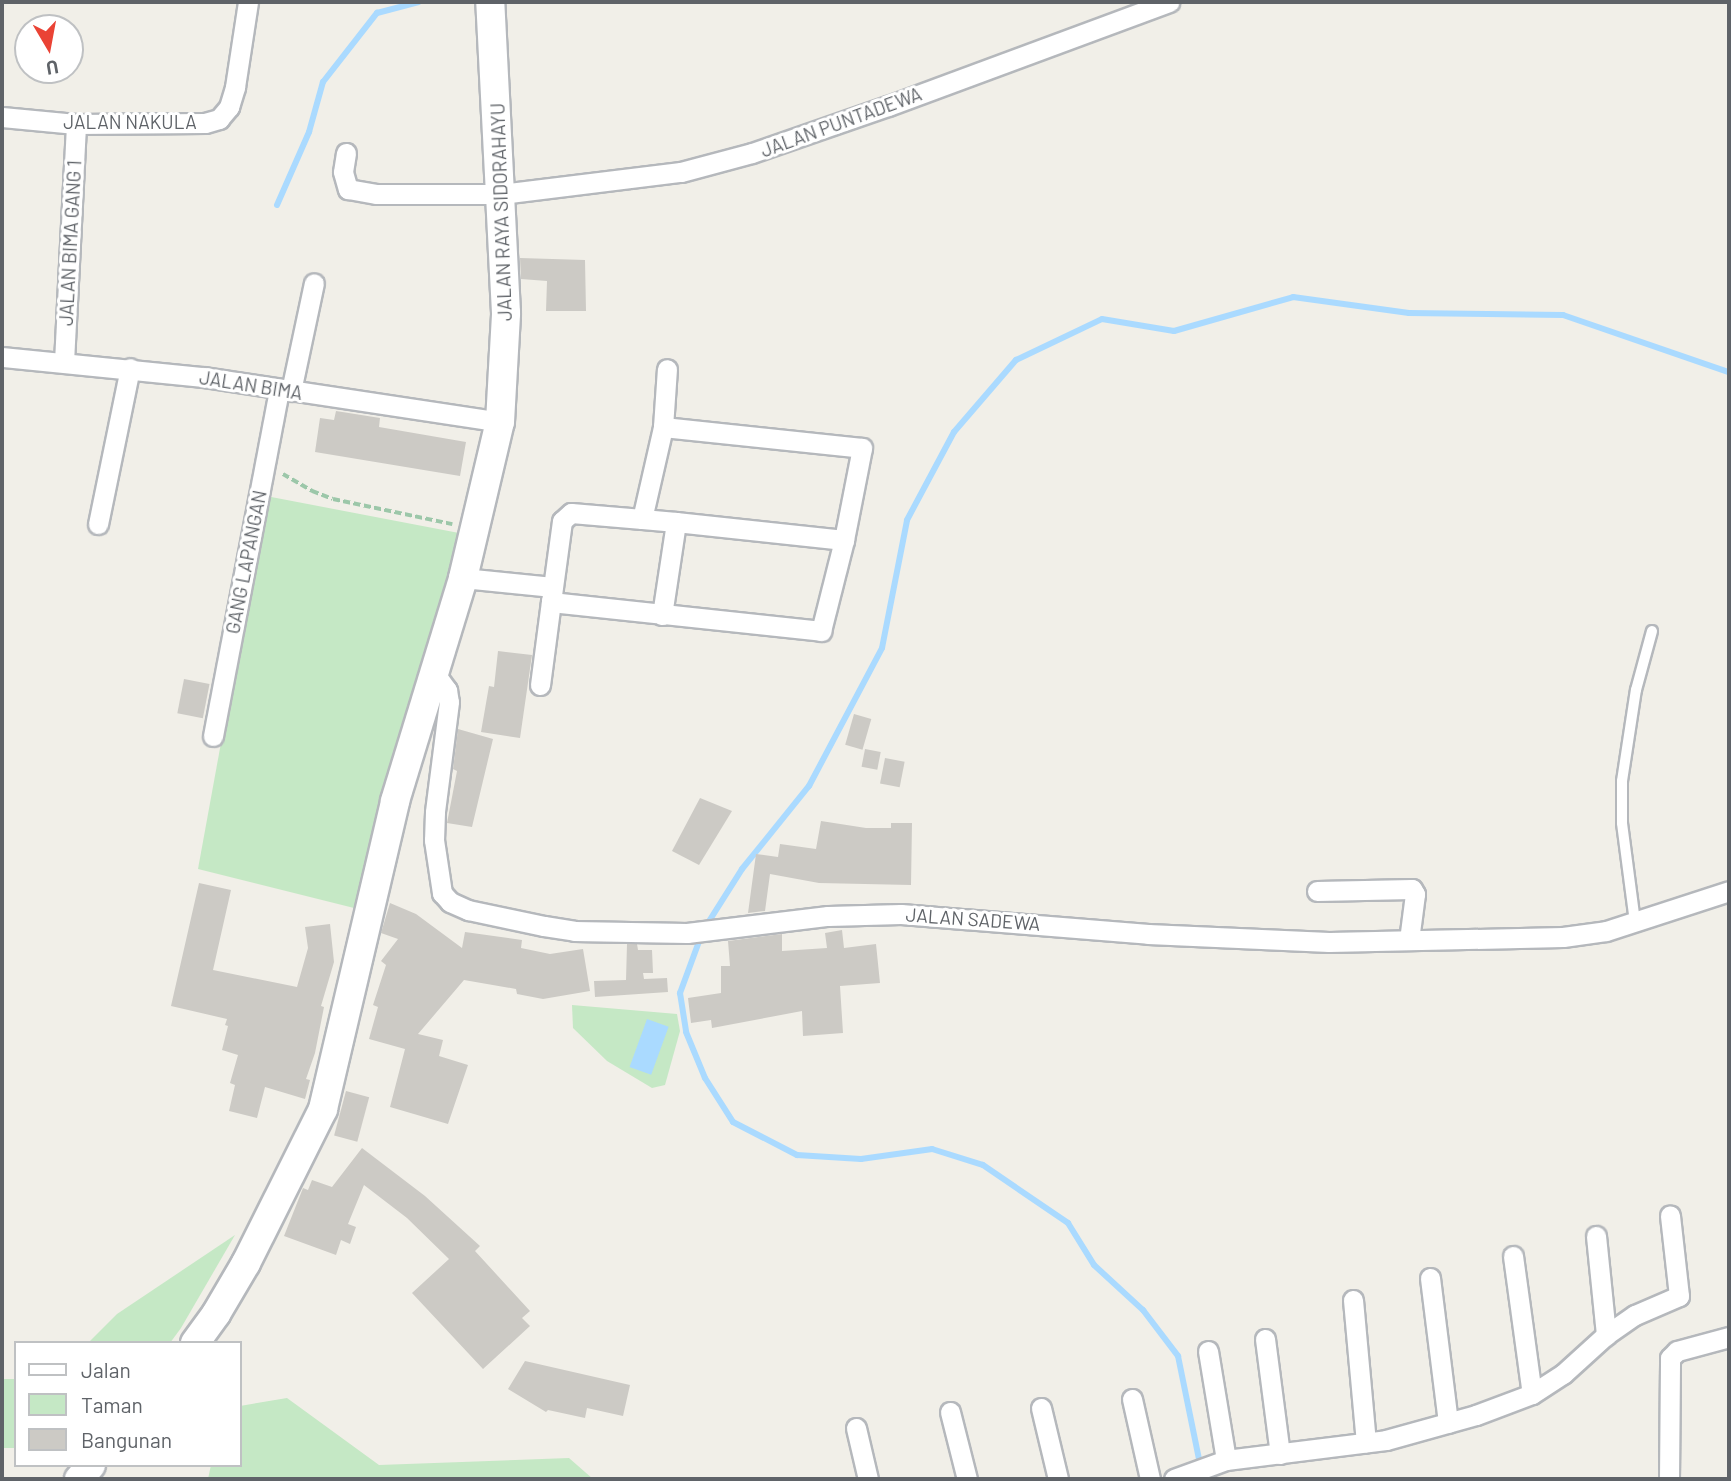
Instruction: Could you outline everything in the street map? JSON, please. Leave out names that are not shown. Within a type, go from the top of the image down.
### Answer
[{"type":"main road","name":"JALAN RAYA SIDORAHAYU","points":[[196,1341],[247,1263],[323,1109],[395,801],[436,675],[463,578],[500,422],[506,313],[490,2]]},
{"type":"street","name":"JALAN NAKULA","points":[[2,117],[76,124],[205,123],[219,118],[229,107],[235,87],[248,2]]},
{"type":"street","name":"JALAN PUNTADEWA","points":[[346,153],[345,183],[355,192],[501,194],[681,172],[726,161],[888,106],[1169,2]]},
{"type":"street","name":"JALAN BIMA GANG 1","points":[[64,362],[76,124]]},
{"type":"street","name":"GANG LAPANGAN","points":[[213,736],[266,459],[314,283]]},
{"type":"street","name":"JALAN BIMA","points":[[2,357],[130,368],[500,422]]},
{"type":"street","points":[[98,524],[130,368]]},
{"type":"street","points":[[642,519],[663,427],[667,369]]},
{"type":"street","points":[[463,578],[662,615],[821,631],[844,540],[862,448],[663,427]]},
{"type":"street","points":[[540,685],[562,521],[571,513],[844,540]]},
{"type":"street","points":[[662,615],[676,522]]},
{"type":"street","name":"JALAN SADEWA","points":[[436,675],[447,690],[449,702],[434,840],[442,893],[450,902],[468,910],[574,931],[687,933],[828,916],[901,914],[1147,934],[1329,942],[1563,937],[1606,932],[1729,891]]},
{"type":"street","points":[[1317,891],[1412,889],[1415,894],[1409,940]]},
{"type":"street","points":[[1174,1479],[1220,1462],[1366,1442],[1448,1423],[1532,1394],[1563,1374],[1606,1335],[1635,1315],[1679,1296],[1670,1216]]},
{"type":"street","points":[[1596,1236],[1606,1335]]},
{"type":"street","points":[[1513,1256],[1532,1394]]},
{"type":"street","points":[[1430,1279],[1448,1423]]},
{"type":"street","points":[[1353,1300],[1366,1442]]},
{"type":"street","points":[[1669,1479],[1670,1358],[1677,1351],[1729,1337]]},
{"type":"street","points":[[1265,1339],[1280,1454]]},
{"type":"street","points":[[1208,1351],[1220,1462]]},
{"type":"street","points":[[1132,1399],[1150,1479]]},
{"type":"street","points":[[1041,1408],[1058,1479]]},
{"type":"street","points":[[950,1412],[967,1479]]},
{"type":"street","points":[[856,1428],[867,1479]]},
{"type":"lane","points":[[1635,922],[1622,823],[1622,781],[1636,690],[1652,631]]},
{"type":"path","points":[[266,459],[287,477],[333,499],[475,528]]},
{"type":"green space","points":[[266,496],[459,533],[358,909],[198,869]]},
{"type":"green space","points":[[572,1005],[677,1014],[680,1031],[665,1085],[652,1088],[607,1061],[573,1028]]},
{"type":"green space","points":[[235,1235],[171,1341],[90,1341],[117,1314]]},
{"type":"green space","points":[[2,1379],[14,1379],[14,1448],[2,1448]]},
{"type":"green space","points":[[287,1398],[379,1465],[569,1458],[593,1479],[208,1479],[211,1467],[242,1467],[242,1406]]},
{"type":"water","points":[[647,1019],[669,1027],[651,1075],[630,1067]]},
{"type":"building","points":[[520,258],[585,260],[586,311],[546,311],[547,281],[521,279]]},
{"type":"building","points":[[336,411],[380,418],[379,427],[466,442],[460,476],[315,452],[320,418],[334,420]]},
{"type":"building","points":[[498,651],[532,655],[520,738],[481,732],[489,686],[494,687]]},
{"type":"building","points":[[184,679],[210,684],[203,718],[177,713]]},
{"type":"building","points":[[854,714],[871,719],[862,750],[845,745]]},
{"type":"building","points":[[458,729],[493,739],[472,827],[447,823],[457,771],[453,769]]},
{"type":"building","points":[[865,749],[881,752],[877,770],[862,767]]},
{"type":"building","points":[[885,758],[905,762],[900,787],[880,784]]},
{"type":"building","points":[[700,798],[732,811],[699,865],[672,851]]},
{"type":"building","points":[[821,821],[866,828],[891,828],[891,823],[912,823],[911,885],[819,883],[770,874],[765,911],[748,913],[756,854],[778,857],[780,844],[816,849]]},
{"type":"building","points":[[199,883],[231,890],[213,970],[297,987],[308,948],[305,927],[330,924],[334,962],[321,1006],[324,1007],[315,1053],[306,1079],[310,1080],[305,1099],[265,1087],[257,1118],[229,1111],[235,1085],[230,1083],[238,1055],[222,1050],[228,1026],[225,1025],[227,1019],[171,1006]]},
{"type":"building","points":[[390,903],[416,914],[462,948],[465,932],[522,940],[521,948],[550,954],[583,949],[590,991],[543,999],[517,994],[516,989],[464,980],[418,1034],[443,1040],[439,1056],[468,1065],[448,1124],[390,1107],[405,1049],[369,1039],[378,1007],[373,1005],[386,965],[381,961],[398,939],[381,933]]},
{"type":"building","points":[[842,930],[844,948],[876,944],[880,983],[840,986],[843,1033],[803,1036],[802,1011],[712,1028],[711,1020],[691,1023],[688,998],[721,993],[721,966],[730,966],[728,941],[782,934],[782,951],[827,948],[825,933]]},
{"type":"building","points":[[627,944],[637,944],[638,950],[652,950],[653,973],[643,973],[644,979],[667,978],[668,992],[595,997],[594,981],[626,980]]},
{"type":"building","points":[[346,1091],[369,1097],[357,1142],[334,1135]]},
{"type":"building","points":[[362,1148],[425,1196],[480,1246],[475,1251],[530,1311],[522,1318],[530,1326],[483,1369],[412,1293],[449,1259],[407,1218],[364,1185],[348,1224],[356,1227],[350,1244],[341,1240],[336,1255],[284,1236],[303,1188],[308,1190],[312,1180],[332,1187]]},
{"type":"building","points":[[525,1361],[630,1385],[623,1416],[587,1408],[585,1418],[548,1410],[546,1412],[508,1389]]},
{"type":"waterway","points":[[277,205],[309,132],[323,82],[377,13],[419,2]]},
{"type":"waterway","points":[[706,926],[742,869],[809,786],[882,648],[907,520],[954,432],[1016,360],[1102,319],[1174,331],[1293,297],[1409,313],[1563,315],[1729,372]]},
{"type":"waterway","points":[[701,936],[680,993],[686,1032],[705,1078],[733,1122],[797,1155],[861,1159],[932,1149],[983,1165],[1068,1223],[1094,1265],[1143,1310],[1178,1356],[1203,1479]]}]
